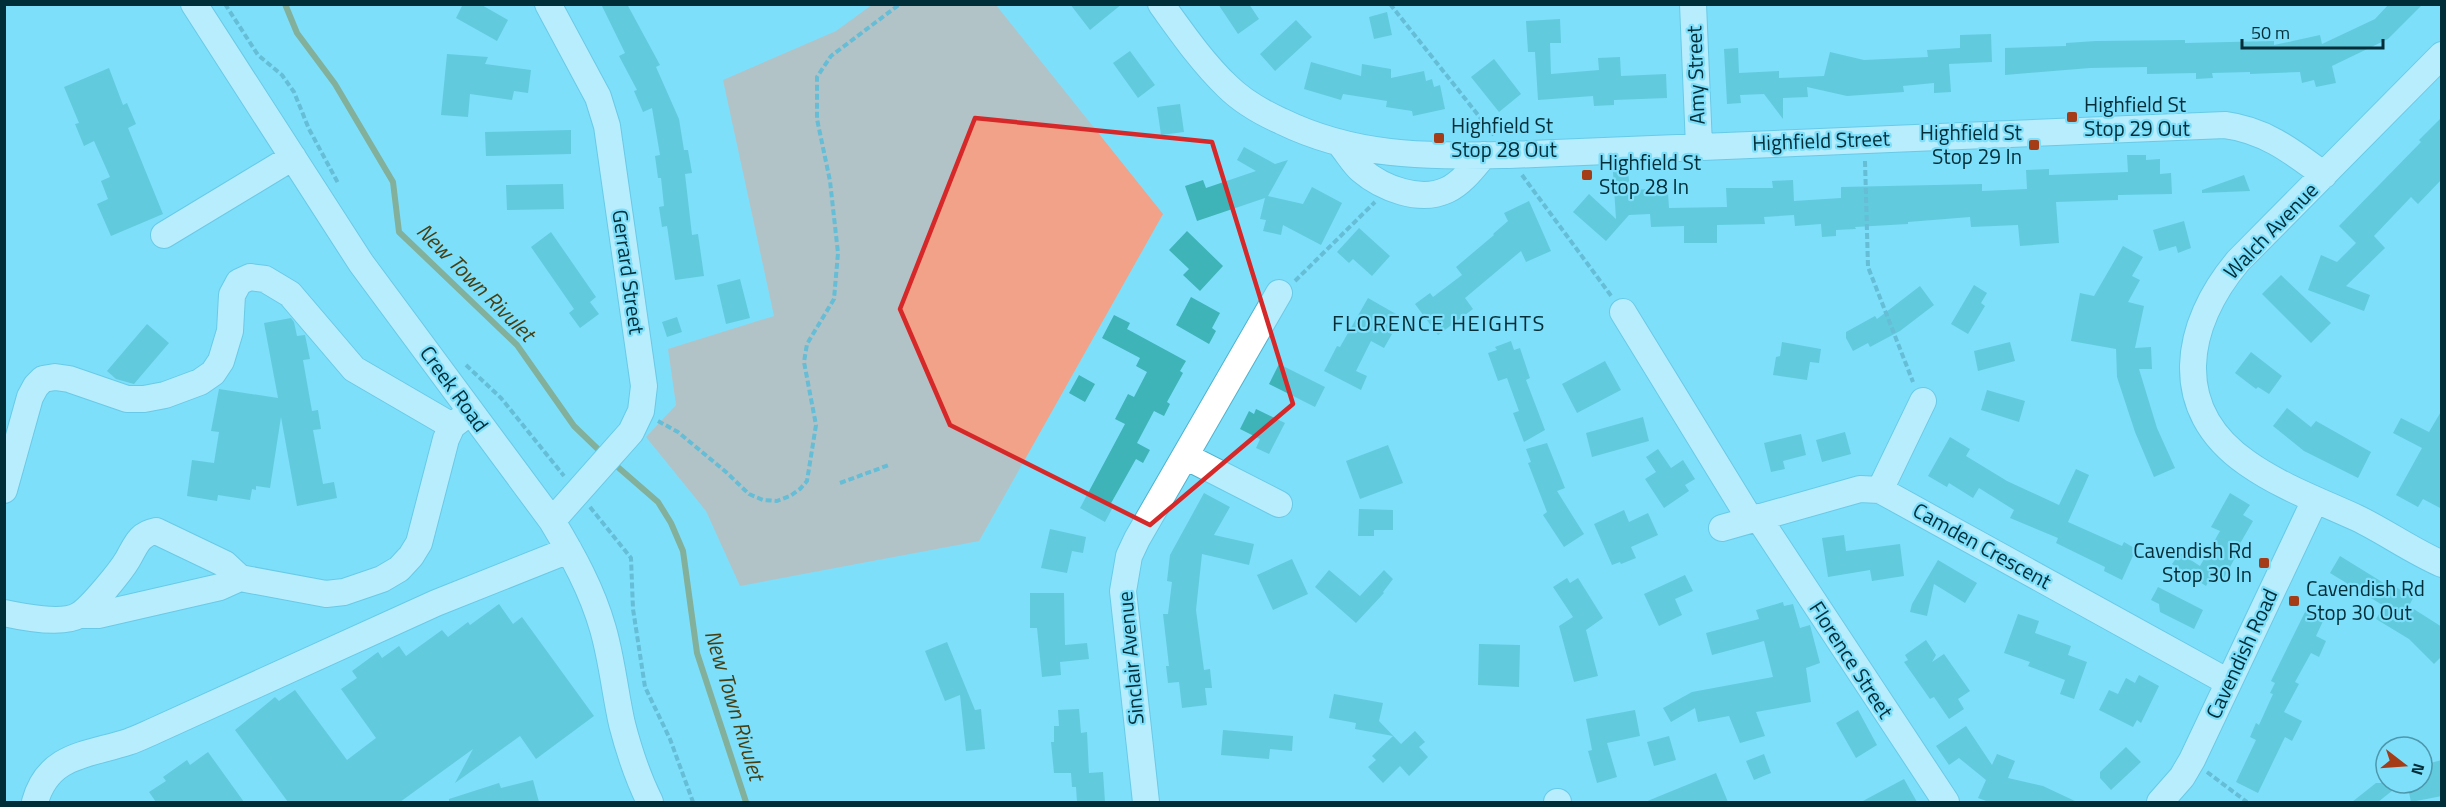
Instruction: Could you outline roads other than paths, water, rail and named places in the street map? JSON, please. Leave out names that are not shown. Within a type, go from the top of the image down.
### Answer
[{"type":"street","name":"Creek Road","points":[[194,4],[462,419],[552,521],[584,576],[598,613],[633,761],[650,802]]},
{"type":"street","name":"Gerrard Street","points":[[548,4],[598,97],[607,126],[643,374],[644,400],[636,422],[552,521]]},
{"type":"street","name":"Highfield Street","points":[[1161,4],[1207,64],[1245,102],[1293,128],[1340,144],[1397,155],[1429,157],[1509,155],[2225,125],[2256,132],[2274,140],[2324,175]]},
{"type":"street","name":"Amy Street","points":[[1694,4],[1699,146]]},
{"type":"street","name":"Walch Avenue","points":[[2442,55],[2238,261],[2219,285],[2199,328],[2194,345],[2192,372],[2206,421],[2231,450],[2266,474],[2370,525],[2442,564]]},
{"type":"street","points":[[1340,144],[1360,169],[1378,181],[1408,192],[1422,194],[1436,194],[1448,190],[1462,179],[1484,155]]},
{"type":"street","points":[[164,235],[293,157]]},
{"type":"street","points":[[4,490],[30,397],[43,379],[55,377],[69,379],[127,399],[165,395],[200,382],[213,373],[221,361],[230,332],[232,294],[239,282],[250,277],[265,279],[290,294],[354,369],[462,419],[446,439],[419,543],[399,569],[364,587],[326,594],[240,578],[225,564],[156,531],[145,533],[136,542],[120,573],[79,615]]},
{"type":"street","name":"Sinclair Avenue","points":[[1146,802],[1123,591],[1130,556],[1137,539],[1279,293]]},
{"type":"street","name":"Florence Street","points":[[1623,312],[1754,518],[1946,802]]},
{"type":"street","points":[[1722,528],[1860,489],[1880,490],[1923,401]]},
{"type":"street","points":[[1185,456],[1279,504]]},
{"type":"street","name":"Camden Crescent","points":[[1880,490],[2228,682]]},
{"type":"street","name":"Cavendish Road","points":[[2160,802],[2182,777],[2192,760],[2315,500]]},
{"type":"street","points":[[35,802],[40,786],[58,765],[73,758],[128,742],[436,603],[569,550]]},
{"type":"street","points":[[4,613],[51,619],[98,615],[220,587],[240,578]]},
{"type":"waterway","name":"New Town Rivulet","points":[[285,4],[297,33],[335,84],[393,182],[399,232],[517,345],[574,426],[604,455]]},
{"type":"waterway","name":"New Town Rivulet","points":[[612,462],[658,502],[671,523],[683,551],[697,653],[746,802]]},
{"type":"place","name":"Highfield St Stop 29 Out","points":[[2072,117]]},
{"type":"place","name":"Highfield St Stop 28 Out","points":[[1439,138]]},
{"type":"place","name":"Highfield St Stop 29 In","points":[[2034,145]]},
{"type":"place","name":"Highfield St Stop 28 In","points":[[1587,175]]},
{"type":"place","name":"Cavendish Rd Stop 30 In","points":[[2264,563]]},
{"type":"place","name":"Cavendish Rd Stop 30 Out","points":[[2294,601]]},
{"type":"district","name":"FLORENCE HEIGHTS","points":[[1439,323]]}]
